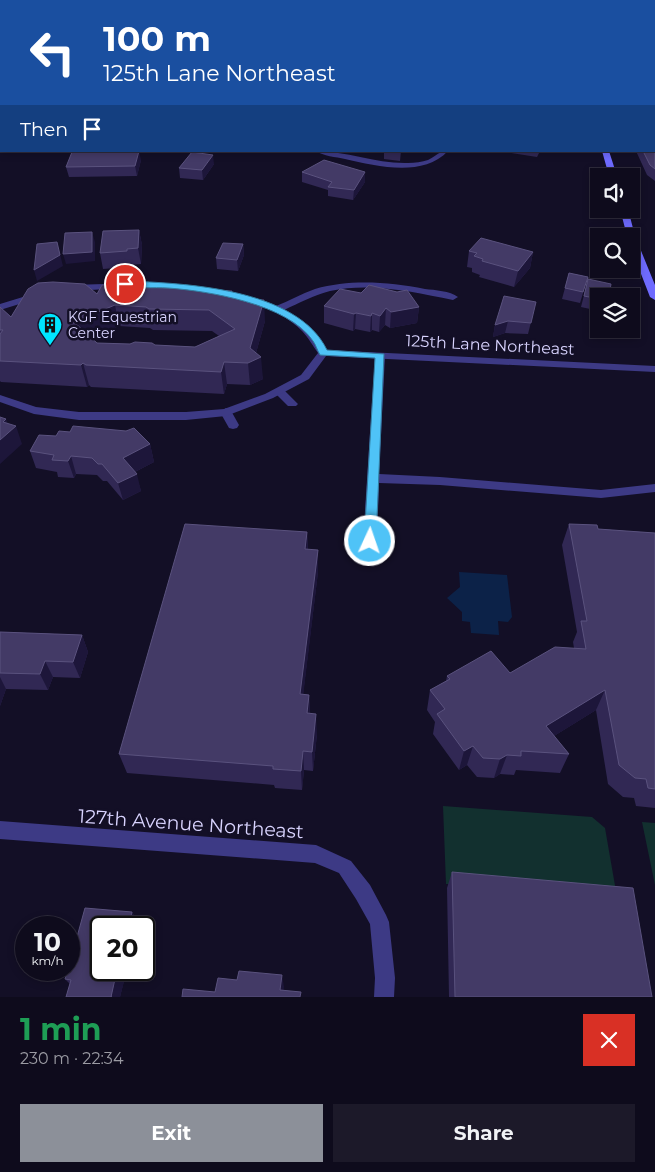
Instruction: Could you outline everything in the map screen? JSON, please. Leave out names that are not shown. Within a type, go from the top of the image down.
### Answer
[{"type":"street","points":[[324,152],[394,165],[422,164],[443,152]]},
{"type":"street","points":[[605,152],[610,168]]},
{"type":"street","points":[[640,258],[655,296]]},
{"type":"street","points":[[0,398],[34,410],[79,416],[186,416],[226,412],[279,391],[305,377],[323,353],[317,339],[303,326],[277,310],[219,291],[168,285],[125,284],[61,290]]},
{"type":"street","points":[[277,310],[317,291],[340,287],[418,289],[454,297]]},
{"type":"street","points":[[0,307],[44,294]]},
{"type":"street","name":"125th Lane Northeast","points":[[323,353],[655,369]]},
{"type":"street","points":[[370,541],[380,356]]},
{"type":"street","points":[[279,391],[292,404]]},
{"type":"street","points":[[226,412],[233,425]]},
{"type":"street","points":[[373,478],[600,494],[655,488]]},
{"type":"street","name":"127th Avenue Northeast","points":[[0,830],[316,854],[345,867],[363,892],[379,922],[385,978],[384,997]]},
{"type":"green space","points":[[443,806],[592,817],[605,828],[617,897],[446,884]]},
{"type":"green space","points":[[642,822],[655,823],[655,885]]},
{"type":"water","points":[[459,572],[507,575],[512,617],[508,622],[498,621],[499,635],[471,633],[470,622],[462,621],[462,612],[447,598],[460,587]]},
{"type":"building","points":[[72,152],[139,152],[135,166],[66,167]]},
{"type":"building","points":[[192,152],[213,155],[202,170],[179,168]]},
{"type":"building","points":[[644,152],[655,152],[655,169],[650,165]]},
{"type":"building","points":[[324,160],[365,172],[354,190],[328,187],[332,182],[302,172]]},
{"type":"building","points":[[139,230],[138,248],[127,249],[127,251],[100,253],[103,231]]},
{"type":"building","points":[[92,232],[92,252],[63,254],[65,233]]},
{"type":"building","points":[[481,238],[533,252],[518,271],[482,261],[483,259],[474,256],[477,253],[469,251]]},
{"type":"building","points":[[57,242],[60,255],[34,270],[37,244]]},
{"type":"building","points":[[223,243],[243,244],[237,260],[216,258]]},
{"type":"building","points":[[569,273],[588,277],[583,292],[565,288]]},
{"type":"building","points":[[588,279],[611,284],[610,288],[590,288],[590,297],[584,296]]},
{"type":"building","points":[[38,283],[85,284],[97,294],[102,285],[232,291],[231,295],[244,296],[243,299],[264,300],[250,348],[261,357],[248,363],[224,362],[221,372],[86,365],[83,363],[81,365],[0,361],[0,334],[3,330],[0,330],[0,307],[11,317],[28,289]],"holes":[[[115,305],[146,307],[149,309],[209,310],[235,329],[195,347],[135,342],[130,344],[97,343],[74,322]]]},
{"type":"building","points":[[369,285],[397,292],[407,290],[419,307],[391,312],[386,308],[380,316],[372,313],[371,316],[354,314],[324,306],[340,289],[361,293]]},
{"type":"building","points":[[504,296],[536,302],[531,323],[508,321],[495,325]]},
{"type":"building","points":[[0,417],[6,419],[3,422],[16,426],[0,440]]},
{"type":"building","points":[[73,426],[126,431],[134,428],[150,444],[123,458],[137,474],[118,483],[102,464],[98,464],[92,458],[71,456],[68,461],[52,460],[54,455],[30,451],[39,435],[56,436],[59,431],[70,432]]},
{"type":"building","points":[[185,524],[307,532],[305,549],[318,550],[300,694],[309,695],[307,713],[316,714],[312,752],[303,751],[301,771],[273,769],[273,766],[119,754]]},
{"type":"building","points":[[569,524],[597,525],[598,529],[655,533],[655,789],[648,788],[646,779],[635,778],[619,765],[605,690],[546,726],[569,754],[521,751],[521,756],[507,755],[500,759],[483,758],[473,746],[464,751],[437,714],[445,709],[430,690],[450,679],[447,676],[491,651],[510,673],[555,647],[586,649],[581,621],[587,621]]},
{"type":"building","points":[[0,632],[82,635],[73,662],[45,661],[40,674],[0,673]]},
{"type":"building","points":[[452,872],[633,888],[652,997],[455,997]]},
{"type":"building","points":[[85,908],[132,912],[131,916],[90,916],[90,981],[115,981],[111,997],[66,997],[71,981],[80,981],[80,926]]},
{"type":"building","points":[[239,971],[282,975],[280,990],[301,992],[300,997],[182,997],[183,989],[215,992],[218,978],[237,980]]},
{"type":"place","name":"KGF Equestrian Center","points":[[50,346]]},
{"type":"route","points":[[125,284],[168,285],[219,291],[259,302],[277,310],[303,326],[317,339],[323,353],[380,356],[370,541]]}]
